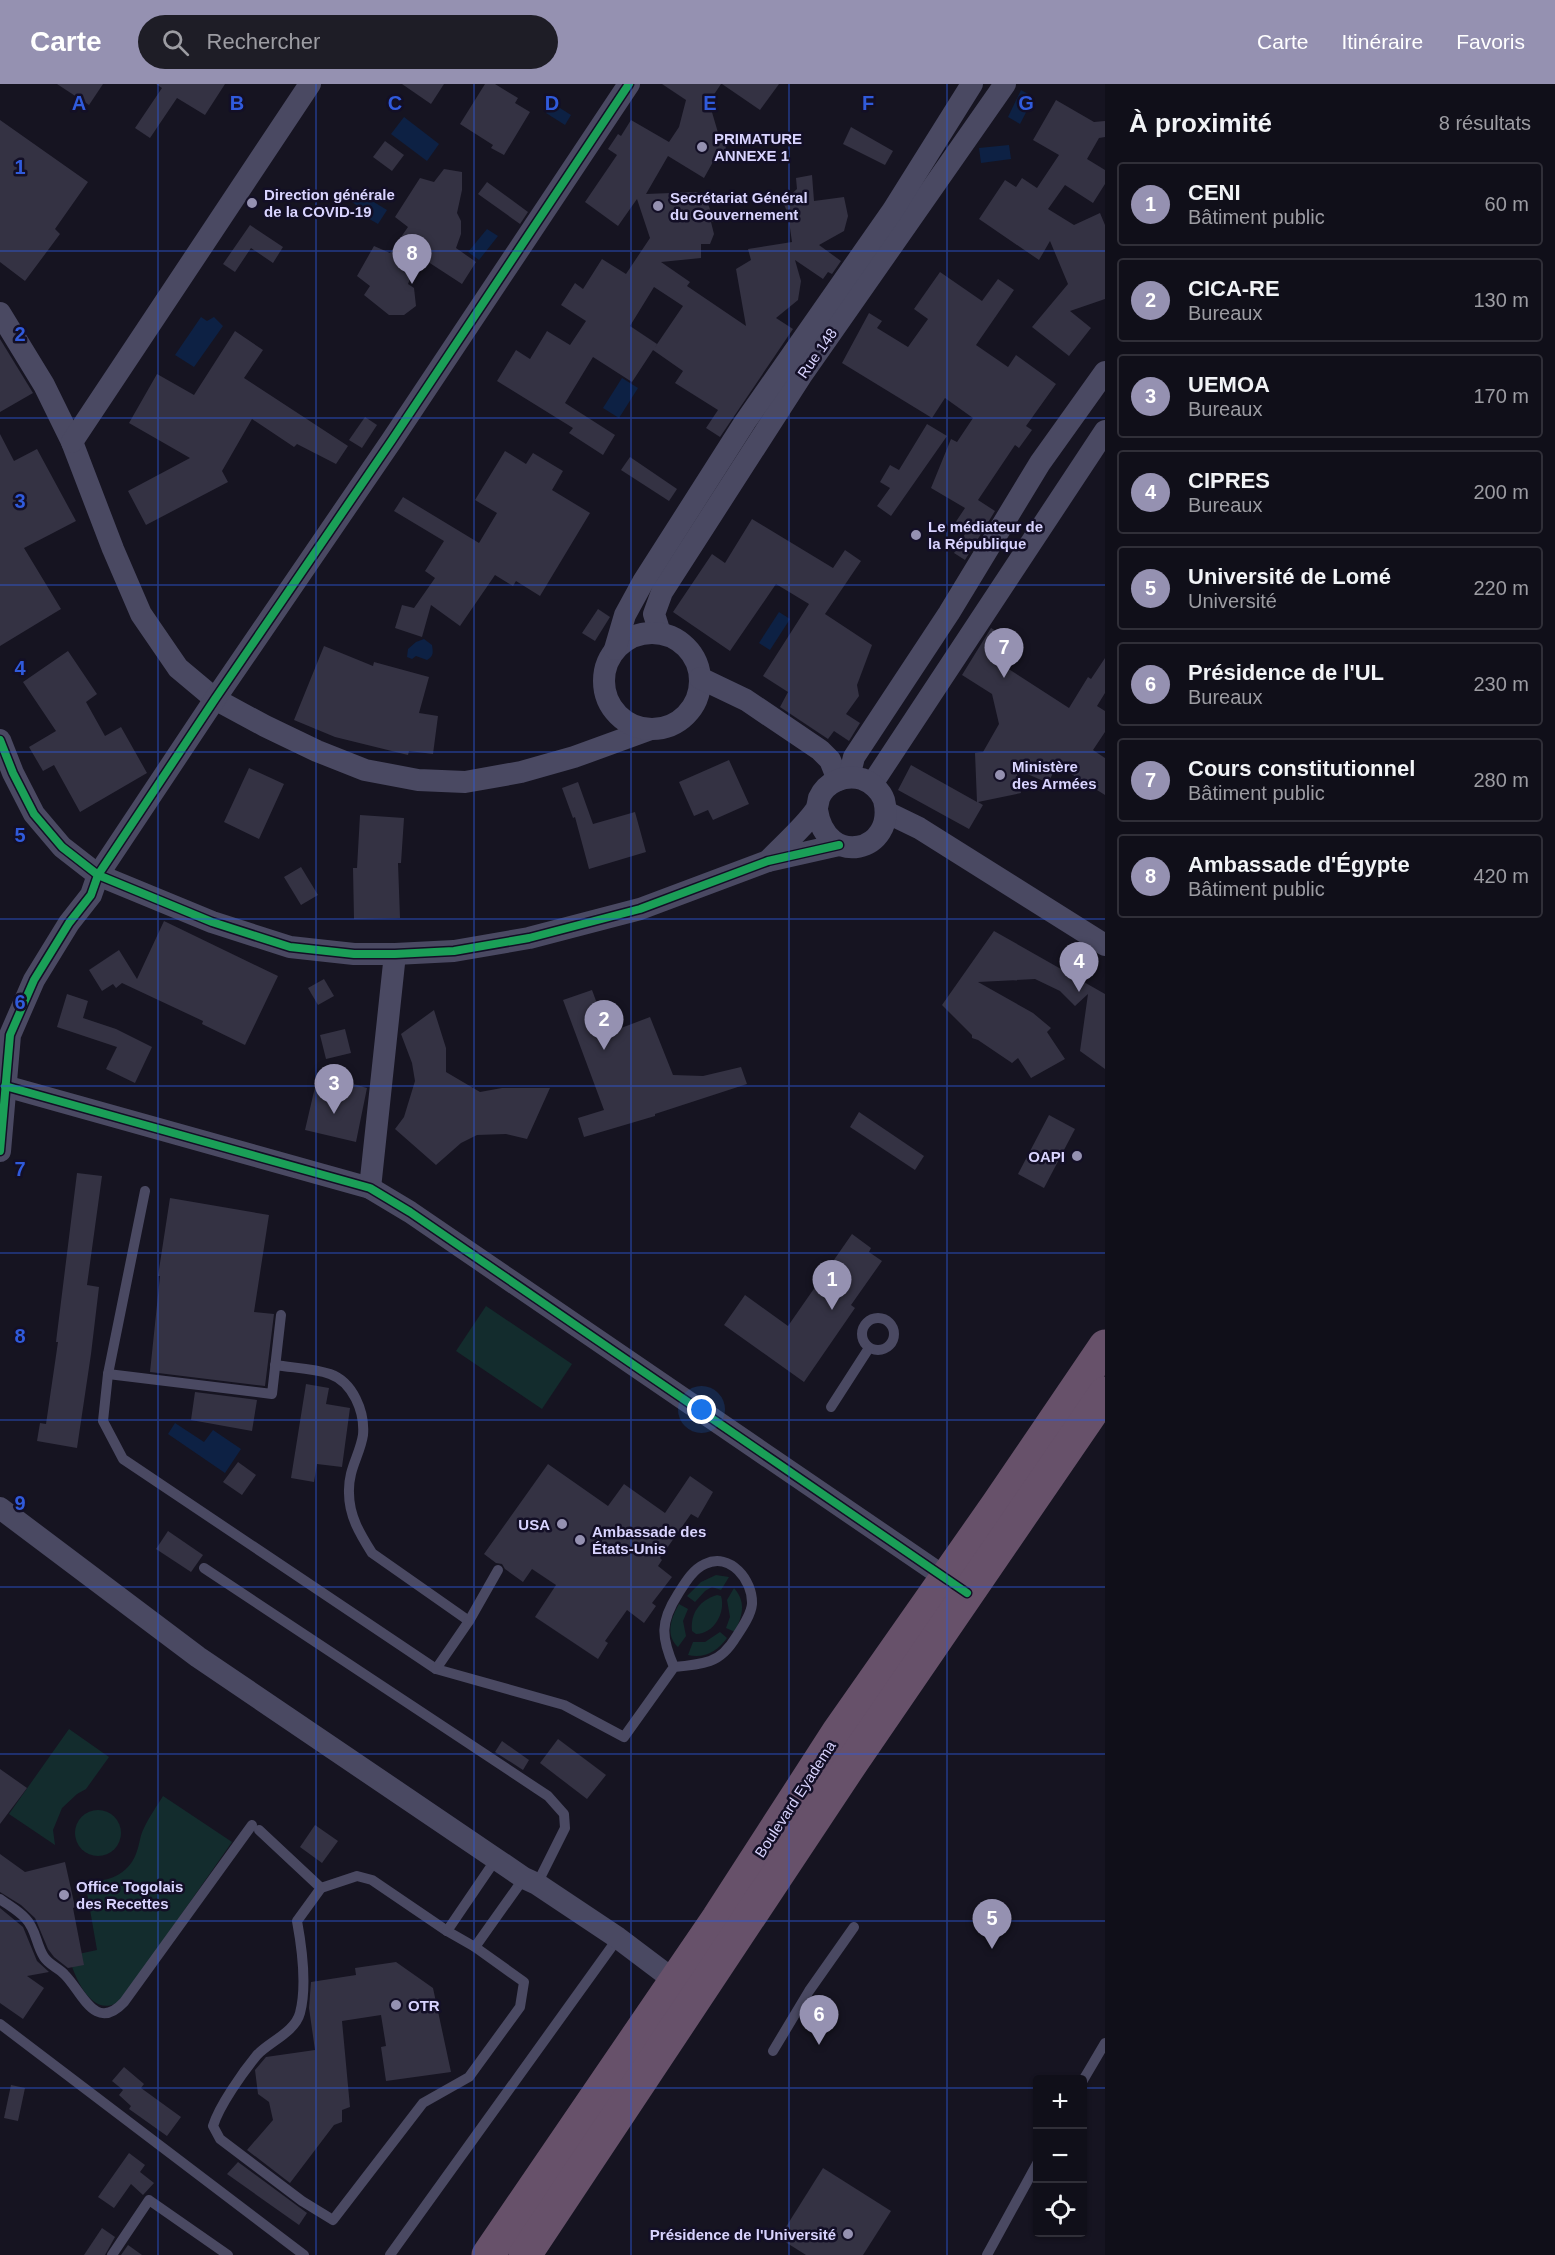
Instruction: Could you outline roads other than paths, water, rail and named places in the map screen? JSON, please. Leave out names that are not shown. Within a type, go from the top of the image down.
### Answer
[{"type":"highway","name":"Boulevard Eyadema","points":[[956,1586],[1105,1346]]},
{"type":"highway","name":"Boulevard Eyadema","points":[[525,2255],[838,1732],[956,1586],[1105,1393]]},
{"type":"highway","name":"Boulevard Eyadema","points":[[488,2255],[684,1992]]},
{"type":"street","points":[[72,442],[310,84]]},
{"type":"street","points":[[0,1151],[10,1035],[34,980],[69,923],[91,895],[98,875],[629,84]]},
{"type":"street","points":[[651,729],[638,727],[615,712],[604,687],[604,673],[615,649],[625,615],[643,582],[745,422],[843,299],[893,210],[972,84]]},
{"type":"street","name":"Rue 148","points":[[660,633],[654,614],[662,592],[801,376],[843,299],[1005,84]]},
{"type":"street","points":[[0,313],[44,385],[72,442],[141,614],[178,668],[215,699],[317,751],[365,770],[418,780],[465,782],[521,772],[574,757],[651,729],[664,727],[687,714],[694,704],[700,678],[698,666],[692,654],[683,644],[660,633],[643,633],[628,639],[615,649]]},
{"type":"street","points":[[844,778],[854,757],[949,613],[1040,463],[1105,372]]},
{"type":"street","points":[[872,784],[1105,431]]},
{"type":"street","points":[[1054,444],[1084,463]]},
{"type":"street","points":[[700,678],[746,700],[820,750],[844,778]]},
{"type":"street","points":[[0,740],[13,773],[34,814],[62,847],[98,875],[212,922],[290,947],[354,954],[394,954],[454,951],[529,938],[640,909],[768,861],[839,845]]},
{"type":"street","points":[[768,861],[816,810],[827,787],[844,778],[861,779],[872,784],[883,796],[886,812],[885,823],[880,833],[872,841],[850,848],[839,845],[827,837],[819,824],[816,810]]},
{"type":"street","points":[[886,812],[919,828],[1105,945]]},
{"type":"street","points":[[370,1188],[394,954]]},
{"type":"street","points":[[5,1086],[370,1188],[410,1212],[956,1586]]},
{"type":"street","points":[[0,1508],[198,1657],[496,1859],[618,1938],[684,1992]]},
{"type":"lane","points":[[145,1191],[108,1374],[103,1421],[123,1459],[436,1669],[564,1705],[624,1737],[674,1667],[711,1661],[723,1654],[732,1644],[745,1623],[752,1604],[747,1582],[740,1570],[724,1562],[706,1563],[690,1575],[669,1608],[664,1625],[665,1647],[674,1667]]},
{"type":"lane","points":[[108,1374],[272,1394],[281,1315]]},
{"type":"lane","points":[[831,1407],[869,1347]]},
{"type":"lane","points":[[275,1365],[330,1374],[343,1380],[359,1406],[363,1437],[349,1478],[348,1495],[351,1515],[361,1537],[372,1553],[469,1622]]},
{"type":"lane","points":[[204,1568],[548,1796],[564,1814],[565,1828],[531,1881],[475,1947]]},
{"type":"lane","points":[[436,1669],[469,1622],[498,1570]]},
{"type":"lane","points":[[0,1899],[26,1918],[44,1957],[68,1977],[88,2006],[101,2013],[114,2010],[124,2002],[255,1827],[321,1888]]},
{"type":"lane","points":[[447,1931],[496,1859]]},
{"type":"lane","points":[[357,1875],[372,1880],[447,1931],[475,1947],[524,1982],[520,2007],[469,2077],[423,2103],[333,2220],[302,2201],[220,2139],[213,2126],[216,2114],[258,2054],[281,2037],[300,2015],[303,1956],[297,1921],[321,1888],[357,1875]]},
{"type":"lane","points":[[773,2051],[809,1991],[854,1927]]},
{"type":"lane","points":[[390,2255],[618,1938]]},
{"type":"lane","points":[[0,2024],[304,2255]]},
{"type":"lane","points":[[1087,2075],[1105,2043]]},
{"type":"lane","points":[[987,2255],[1033,2171]]},
{"type":"lane","points":[[112,2255],[149,2200],[228,2255]]},
{"type":"water","points":[[1021,90],[1034,97],[1020,124],[1008,117]]},
{"type":"water","points":[[552,103],[571,115],[565,125],[546,113]]},
{"type":"water","points":[[404,117],[439,144],[427,161],[391,134]]},
{"type":"water","points":[[1009,145],[1011,159],[981,163],[979,148]]},
{"type":"water","points":[[359,193],[387,210],[378,224],[366,217],[365,211],[352,202]]},
{"type":"water","points":[[487,229],[498,236],[479,260],[468,252]]},
{"type":"water","points":[[201,317],[207,321],[214,317],[223,326],[194,367],[175,355]]},
{"type":"water","points":[[622,378],[638,388],[619,418],[603,408]]},
{"type":"water","points":[[779,612],[790,619],[770,650],[759,643]]},
{"type":"water","points":[[424,639],[432,645],[431,657],[427,660],[416,656],[412,659],[407,657],[408,649]]},
{"type":"water","points":[[175,1423],[204,1442],[213,1430],[241,1449],[225,1473],[168,1434]]},
{"type":"place","name":"PRIMATURE ANNEXE 1","points":[[702,147]]},
{"type":"place","name":"Direction générale de la COVID-19","points":[[252,203]]},
{"type":"place","name":"Secrétariat Général du Gouvernement","points":[[658,206]]},
{"type":"place","name":"Ambassade d'Égypte","points":[[412,284]]},
{"type":"place","name":"Le médiateur de la République","points":[[916,535]]},
{"type":"place","name":"Cours constitutionnel","points":[[1004,678]]},
{"type":"place","name":"Ministère des Armées","points":[[1000,775]]},
{"type":"place","name":"CIPRES","points":[[1079,992]]},
{"type":"place","name":"CICA-RE","points":[[604,1050]]},
{"type":"place","name":"UEMOA","points":[[334,1114]]},
{"type":"place","name":"OAPI","points":[[1077,1156]]},
{"type":"place","name":"CENI","points":[[832,1310]]},
{"type":"place","name":"USA","points":[[562,1524]]},
{"type":"place","name":"Ambassade des États-Unis","points":[[580,1540]]},
{"type":"place","name":"Office Togolais des Recettes","points":[[64,1895]]},
{"type":"place","name":"Université de Lomé","points":[[992,1949]]},
{"type":"place","name":"OTR","points":[[396,2005]]},
{"type":"place","name":"Présidence de l'UL","points":[[819,2045]]},
{"type":"place","name":"Présidence de l'Université","points":[[848,2234]]}]
